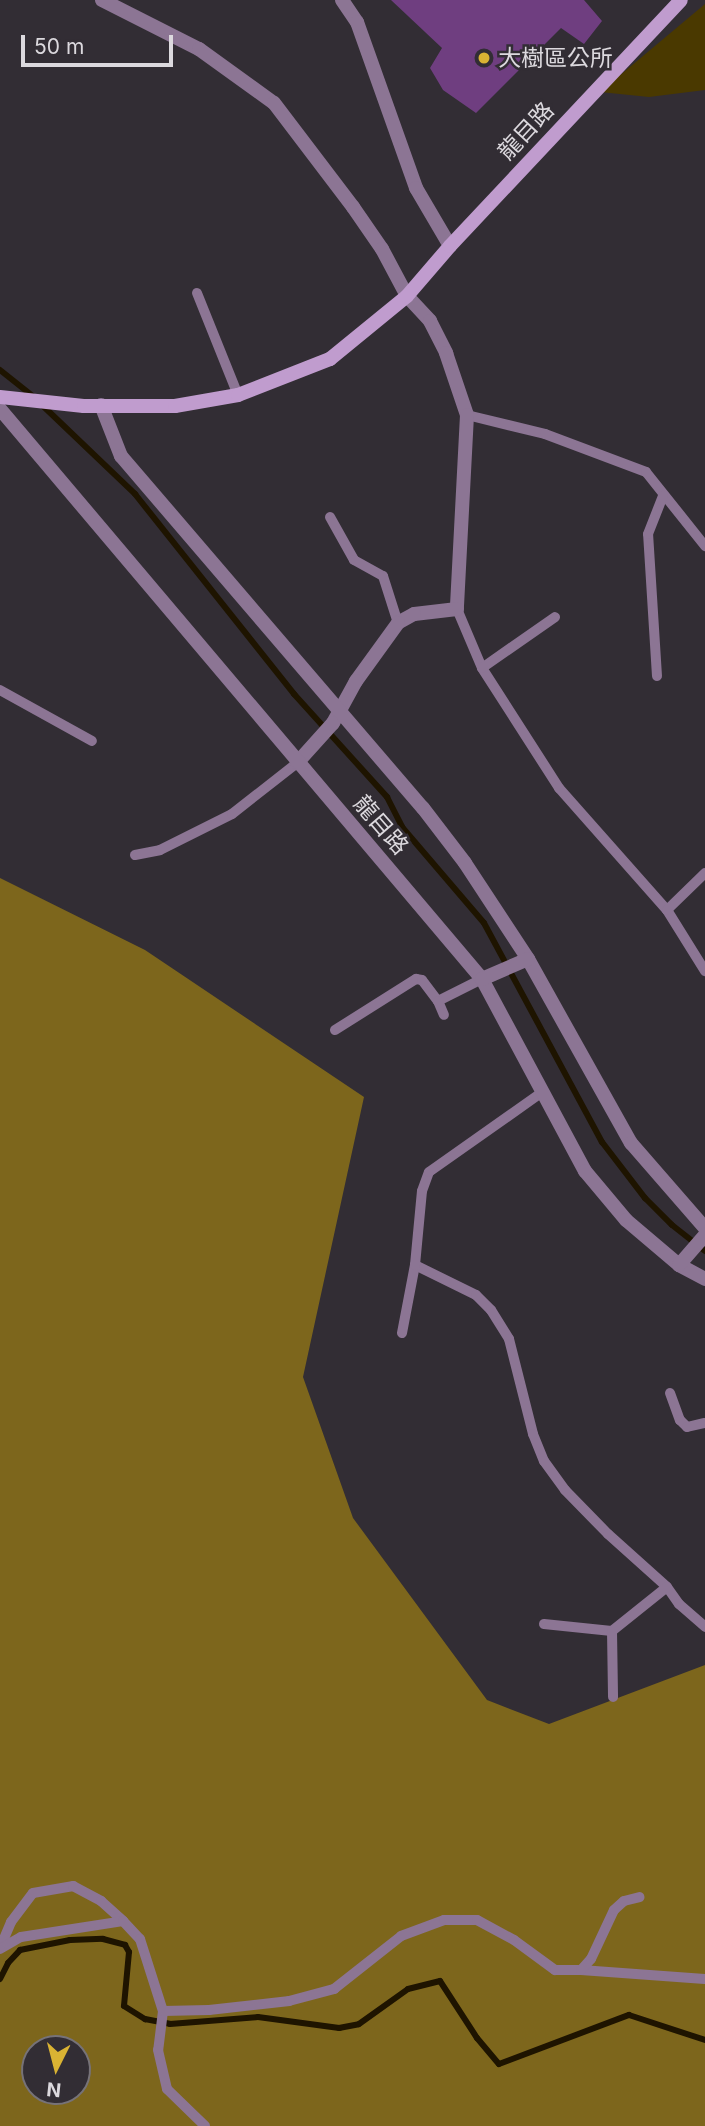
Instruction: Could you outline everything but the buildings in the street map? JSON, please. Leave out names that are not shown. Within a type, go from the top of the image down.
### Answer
[{"type":"street","points":[[102,0],[199,49],[274,103],[382,249],[407,296],[430,321],[446,353],[467,415],[457,609],[414,614],[398,624],[336,718],[310,752],[297,763]]},
{"type":"street","points":[[342,0],[357,22],[416,188],[450,246]]},
{"type":"street","name":"龍目路","points":[[0,397],[84,406],[175,406],[238,395],[330,359],[407,296],[450,246],[681,0]]},
{"type":"street","name":"龍目路","points":[[101,405],[121,456],[336,718],[457,852],[526,961],[631,1143],[704,1234]]},
{"type":"street","name":"龍目路","points":[[0,409],[297,763],[489,975],[541,1093],[585,1171],[626,1220],[705,1279]]},
{"type":"street","points":[[489,975],[526,961]]},
{"type":"street","points":[[683,1261],[704,1234]]},
{"type":"lane","points":[[197,293],[238,395]]},
{"type":"lane","points":[[467,415],[545,434],[646,472],[705,546]]},
{"type":"lane","points":[[657,676],[648,534],[663,496]]},
{"type":"lane","points":[[330,517],[354,560],[383,576],[398,624]]},
{"type":"lane","points":[[457,609],[482,668],[559,788],[667,909],[705,971]]},
{"type":"lane","points":[[482,668],[555,617]]},
{"type":"lane","points":[[0,690],[92,741]]},
{"type":"lane","points":[[135,855],[160,849],[232,814],[297,763]]},
{"type":"lane","points":[[667,909],[705,873]]},
{"type":"lane","points":[[438,1001],[489,975]]},
{"type":"lane","points":[[335,1030],[415,979],[422,980],[438,1001],[444,1015]]},
{"type":"lane","points":[[402,1334],[415,1265],[422,1191],[429,1172],[541,1093]]},
{"type":"lane","points":[[415,1265],[476,1295],[491,1310],[509,1339],[525,1408],[544,1461],[565,1490],[705,1627]]},
{"type":"lane","points":[[670,1393],[680,1420],[687,1427],[705,1423]]},
{"type":"lane","points":[[544,1624],[612,1631],[667,1587]]},
{"type":"lane","points":[[612,1631],[613,1697]]},
{"type":"lane","points":[[0,1948],[11,1922],[33,1893],[73,1886],[101,1901],[140,1939],[163,2011],[158,2050],[167,2089],[205,2126]]},
{"type":"lane","points":[[581,1970],[591,1959],[614,1910],[624,1901],[640,1897]]},
{"type":"lane","points":[[163,2011],[209,2010],[289,2001],[334,1989],[401,1936],[444,1920],[477,1920],[514,1940],[555,1970],[705,1979]]},
{"type":"lane","points":[[0,1948],[21,1937],[123,1921]]},
{"type":"shaded area","points":[[705,4],[705,90],[649,97],[600,92]]},
{"type":"shaded area","points":[[0,878],[145,950],[364,1097],[303,1377],[353,1518],[487,1700],[549,1724],[705,1665],[705,2126],[0,2126]]},
{"type":"waterway","points":[[0,370],[34,397]]},
{"type":"waterway","points":[[42,405],[135,494],[294,694],[387,797],[402,827],[484,923],[602,1142],[645,1198],[672,1225],[705,1251]]},
{"type":"waterway","points":[[0,1979],[8,1963],[20,1950],[70,1940],[103,1939],[125,1945],[129,1952],[124,2006],[145,2019],[170,2024],[258,2017],[339,2028],[359,2024],[408,1989],[440,1981],[477,2038],[499,2064],[629,2015],[705,2040]]},
{"type":"place","name":"大樹區公所","points":[[484,58]]}]
